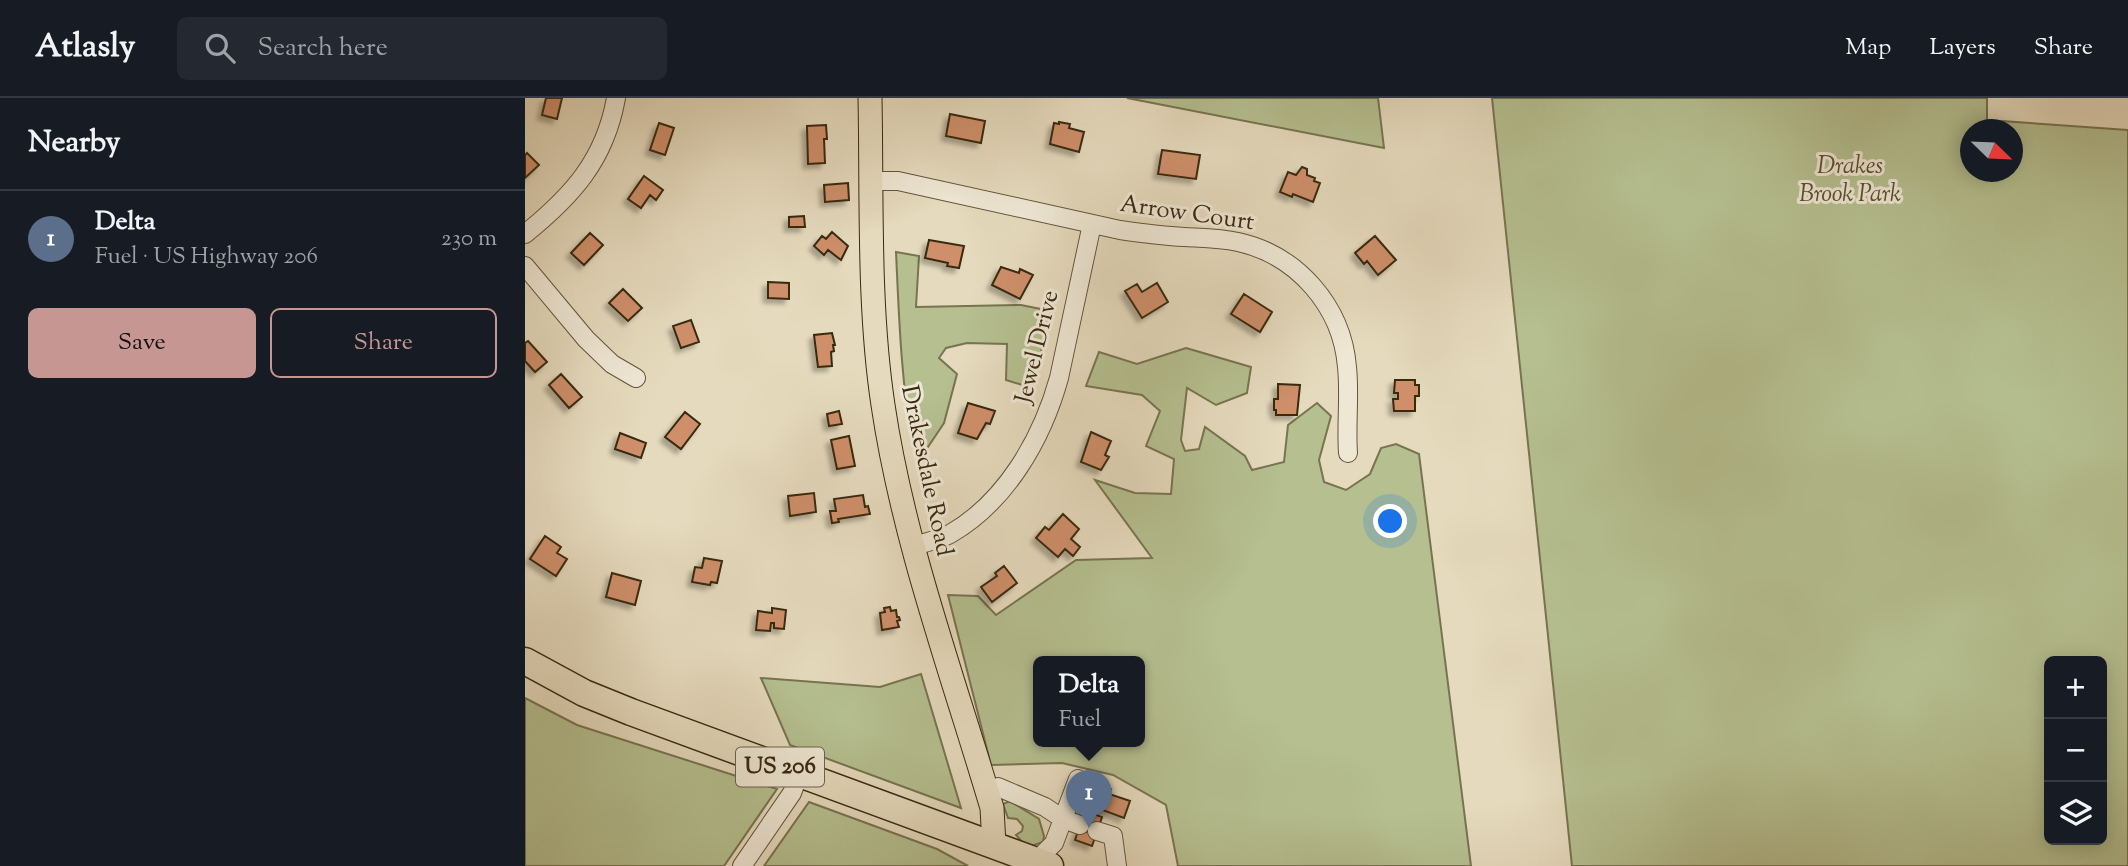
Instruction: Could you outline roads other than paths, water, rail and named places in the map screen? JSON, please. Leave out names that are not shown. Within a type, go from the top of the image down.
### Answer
[{"type":"highway","name":"US 206","points":[[525,661],[564,683],[611,704],[799,774],[995,856],[1045,864]]},
{"type":"main road","name":"Drakesdale Road","points":[[870,98],[875,313],[889,441],[914,546],[993,814],[995,856]]},
{"type":"street","points":[[525,234],[559,206],[589,169],[607,134],[616,98]]},
{"type":"street","name":"Arrow Court","points":[[871,181],[898,181],[1147,234],[1224,239],[1247,244],[1275,255],[1305,278],[1327,305],[1343,343],[1347,367],[1348,453]]},
{"type":"street","name":"Jewel Drive","points":[[914,546],[948,534],[984,507],[1016,472],[1037,437],[1059,378],[1092,224]]},
{"type":"street","points":[[525,266],[586,339],[611,364],[636,378]]},
{"type":"street","points":[[742,866],[792,793],[799,774]]},
{"type":"street","points":[[1078,779],[1080,825]]},
{"type":"street","points":[[986,791],[998,787],[1080,825],[1113,836],[1117,866]]},
{"type":"street","points":[[1045,864],[1045,852],[1080,825]]},
{"type":"place","name":"Delta","points":[[1089,828]]},
{"type":"park label","name":"Drakes Brook Park","points":[[1850,181]]}]
